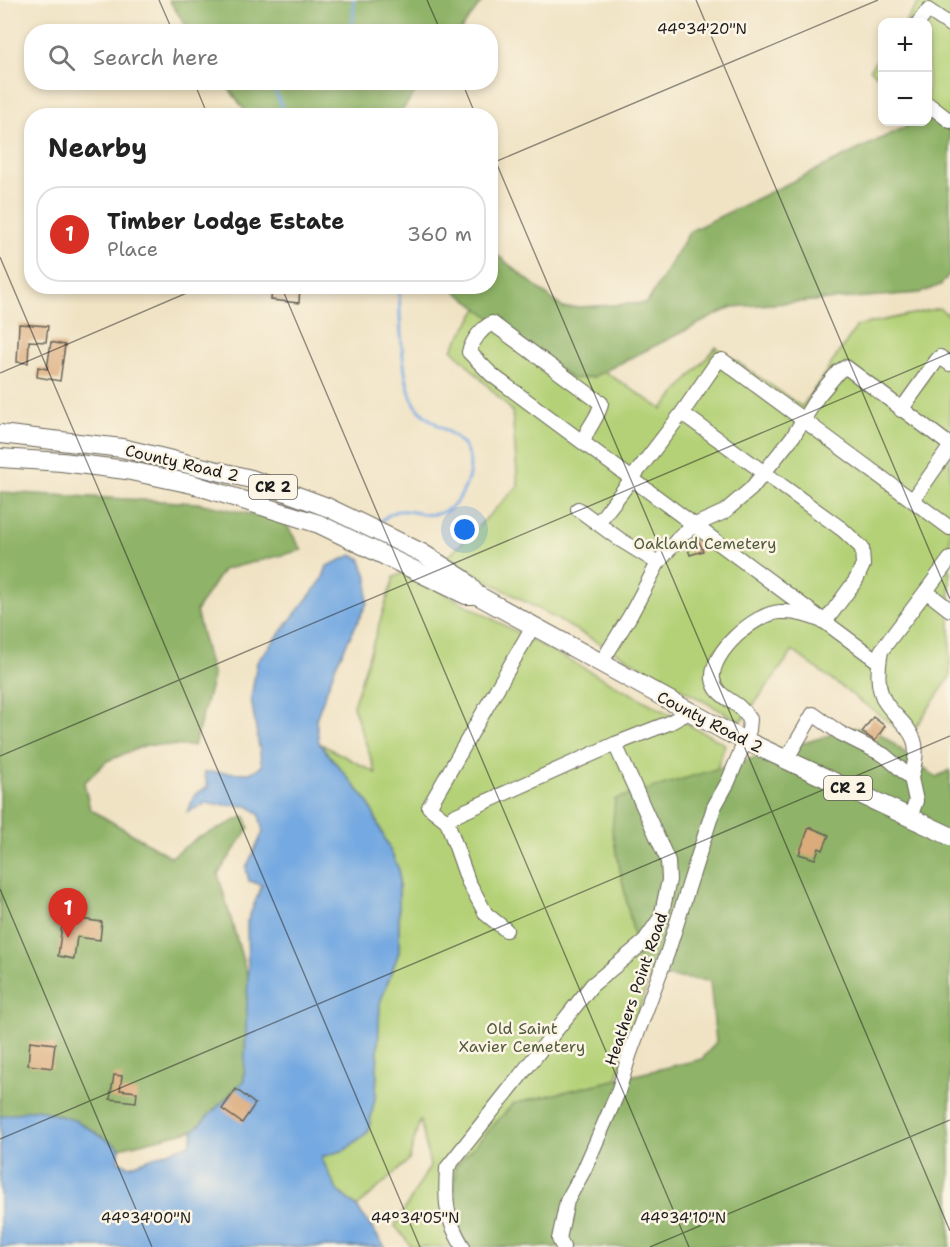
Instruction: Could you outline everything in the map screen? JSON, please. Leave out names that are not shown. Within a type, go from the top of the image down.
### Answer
[{"type":"main road","name":"County Road 2","points":[[0,434],[122,448],[250,479],[327,507],[422,553],[463,579],[477,595],[689,712],[745,741],[950,836]]},
{"type":"main road","name":"County Road 2","points":[[0,458],[62,462],[126,470],[192,484],[319,524],[466,595],[477,595]]},
{"type":"street","points":[[922,18],[928,10],[950,26]]},
{"type":"street","points":[[932,107],[949,117]]},
{"type":"street","points":[[584,443],[585,435],[600,412],[601,403],[492,323],[484,327],[469,352],[492,375],[879,662]]},
{"type":"street","points":[[902,410],[940,357],[950,364]]},
{"type":"street","points":[[598,523],[682,413],[717,362],[722,360],[950,528]]},
{"type":"street","points":[[601,663],[630,616],[658,563],[681,536],[695,525],[724,512],[751,489],[766,473],[818,396],[839,371],[846,367],[950,446],[913,500]]},
{"type":"street","points":[[682,413],[843,530],[862,548],[863,565],[856,580],[825,622]]},
{"type":"street","points":[[579,509],[658,563]]},
{"type":"street","points":[[910,817],[916,801],[911,778],[916,758],[915,741],[904,722],[886,702],[878,682],[879,662],[881,651],[950,559]]},
{"type":"street","points":[[927,592],[950,610]]},
{"type":"street","points":[[745,741],[750,719],[740,707],[717,691],[713,678],[718,656],[758,618],[779,612],[805,614],[825,622]]},
{"type":"street","points":[[506,930],[486,914],[468,881],[447,821],[429,807],[533,626]]},
{"type":"street","points":[[447,821],[615,744],[669,723],[689,712]]},
{"type":"street","points":[[786,760],[813,714],[840,732],[884,755],[911,778]]},
{"type":"street","name":"Heathers Point Road","points":[[563,1247],[559,1239],[567,1201],[584,1170],[618,1092],[667,954],[714,807],[728,782],[745,741]]},
{"type":"street","points":[[463,1247],[450,1224],[446,1198],[447,1167],[592,985],[643,943],[661,917],[669,880],[668,861],[615,744]]},
{"type":"green space","points":[[169,0],[483,0],[465,24],[185,24]]},
{"type":"green space","points":[[921,0],[950,0],[950,130],[932,116],[932,18],[908,18]]},
{"type":"green space","points":[[878,58],[878,76],[870,69]]},
{"type":"green space","points":[[230,90],[417,90],[404,108],[243,108]]},
{"type":"green space","points":[[932,116],[950,132],[950,273],[941,285],[920,293],[732,307],[593,377],[572,379],[459,294],[498,294],[498,256],[563,308],[647,303],[690,231],[907,126],[932,126]]},
{"type":"green space","name":"Oakland Cemetery","points":[[487,295],[662,409],[716,347],[802,407],[857,326],[939,308],[950,316],[950,677],[909,737],[793,651],[741,722],[447,558],[518,486],[512,411],[452,349]]},
{"type":"green space","points":[[0,492],[198,503],[284,521],[302,550],[223,570],[196,611],[213,677],[194,746],[146,745],[107,761],[84,783],[90,809],[171,857],[196,839],[245,816],[249,828],[218,874],[248,978],[244,1081],[194,1130],[120,1148],[77,1121],[0,1116]]},
{"type":"green space","name":"Old Saint Xavier Cemetery","points":[[405,572],[725,744],[616,1081],[513,1104],[470,1247],[412,1247],[395,1226],[430,1166],[420,1119],[409,1160],[357,1207],[337,1190],[321,1157],[345,1150],[368,1132],[376,1093],[380,1003],[399,952],[399,870],[368,802],[319,743],[376,773],[353,706],[394,577]]},
{"type":"green space","points":[[854,728],[877,731],[936,777],[950,770],[950,1247],[470,1247],[454,1223],[455,1167],[513,1104],[702,1059],[716,1042],[710,981],[658,976],[640,966],[612,831],[615,799]]},
{"type":"water","points":[[352,555],[360,558],[368,579],[367,603],[336,665],[316,719],[319,743],[368,802],[399,870],[399,952],[380,1003],[376,1093],[368,1132],[345,1150],[321,1157],[337,1190],[357,1207],[385,1247],[0,1247],[0,1116],[37,1109],[77,1121],[120,1148],[118,1161],[129,1166],[190,1144],[194,1130],[244,1081],[248,978],[247,922],[262,885],[249,881],[246,868],[263,832],[259,814],[248,806],[205,804],[187,812],[195,794],[208,787],[204,772],[250,773],[262,766],[251,698],[257,662],[322,580],[327,566]]},
{"type":"building","points":[[271,294],[300,294],[299,303],[271,300]]},
{"type":"building","points":[[19,324],[48,326],[46,342],[29,341],[28,363],[17,362]]},
{"type":"building","points":[[51,342],[65,345],[60,381],[37,377],[38,367],[47,369]]},
{"type":"building","points":[[698,539],[703,551],[690,555],[686,543]]},
{"type":"building","points":[[873,717],[885,726],[875,741],[862,732]]},
{"type":"building","points":[[809,827],[829,835],[823,850],[819,848],[815,859],[799,854]]},
{"type":"building","points":[[63,917],[102,922],[100,940],[77,937],[74,959],[58,956]]},
{"type":"building","points":[[30,1041],[55,1044],[52,1068],[28,1065]]},
{"type":"building","points":[[114,1075],[122,1076],[120,1090],[137,1092],[136,1102],[110,1099]]},
{"type":"building","points":[[236,1089],[255,1104],[242,1123],[222,1109]]},
{"type":"waterway","points":[[352,24],[354,0]]},
{"type":"waterway","points":[[275,90],[282,108]]},
{"type":"waterway","points":[[382,520],[398,511],[433,514],[451,508],[463,492],[470,467],[468,453],[461,443],[428,418],[411,396],[403,357],[399,294]]},
{"type":"place","name":"Timber Lodge Estate","points":[[68,938]]}]
